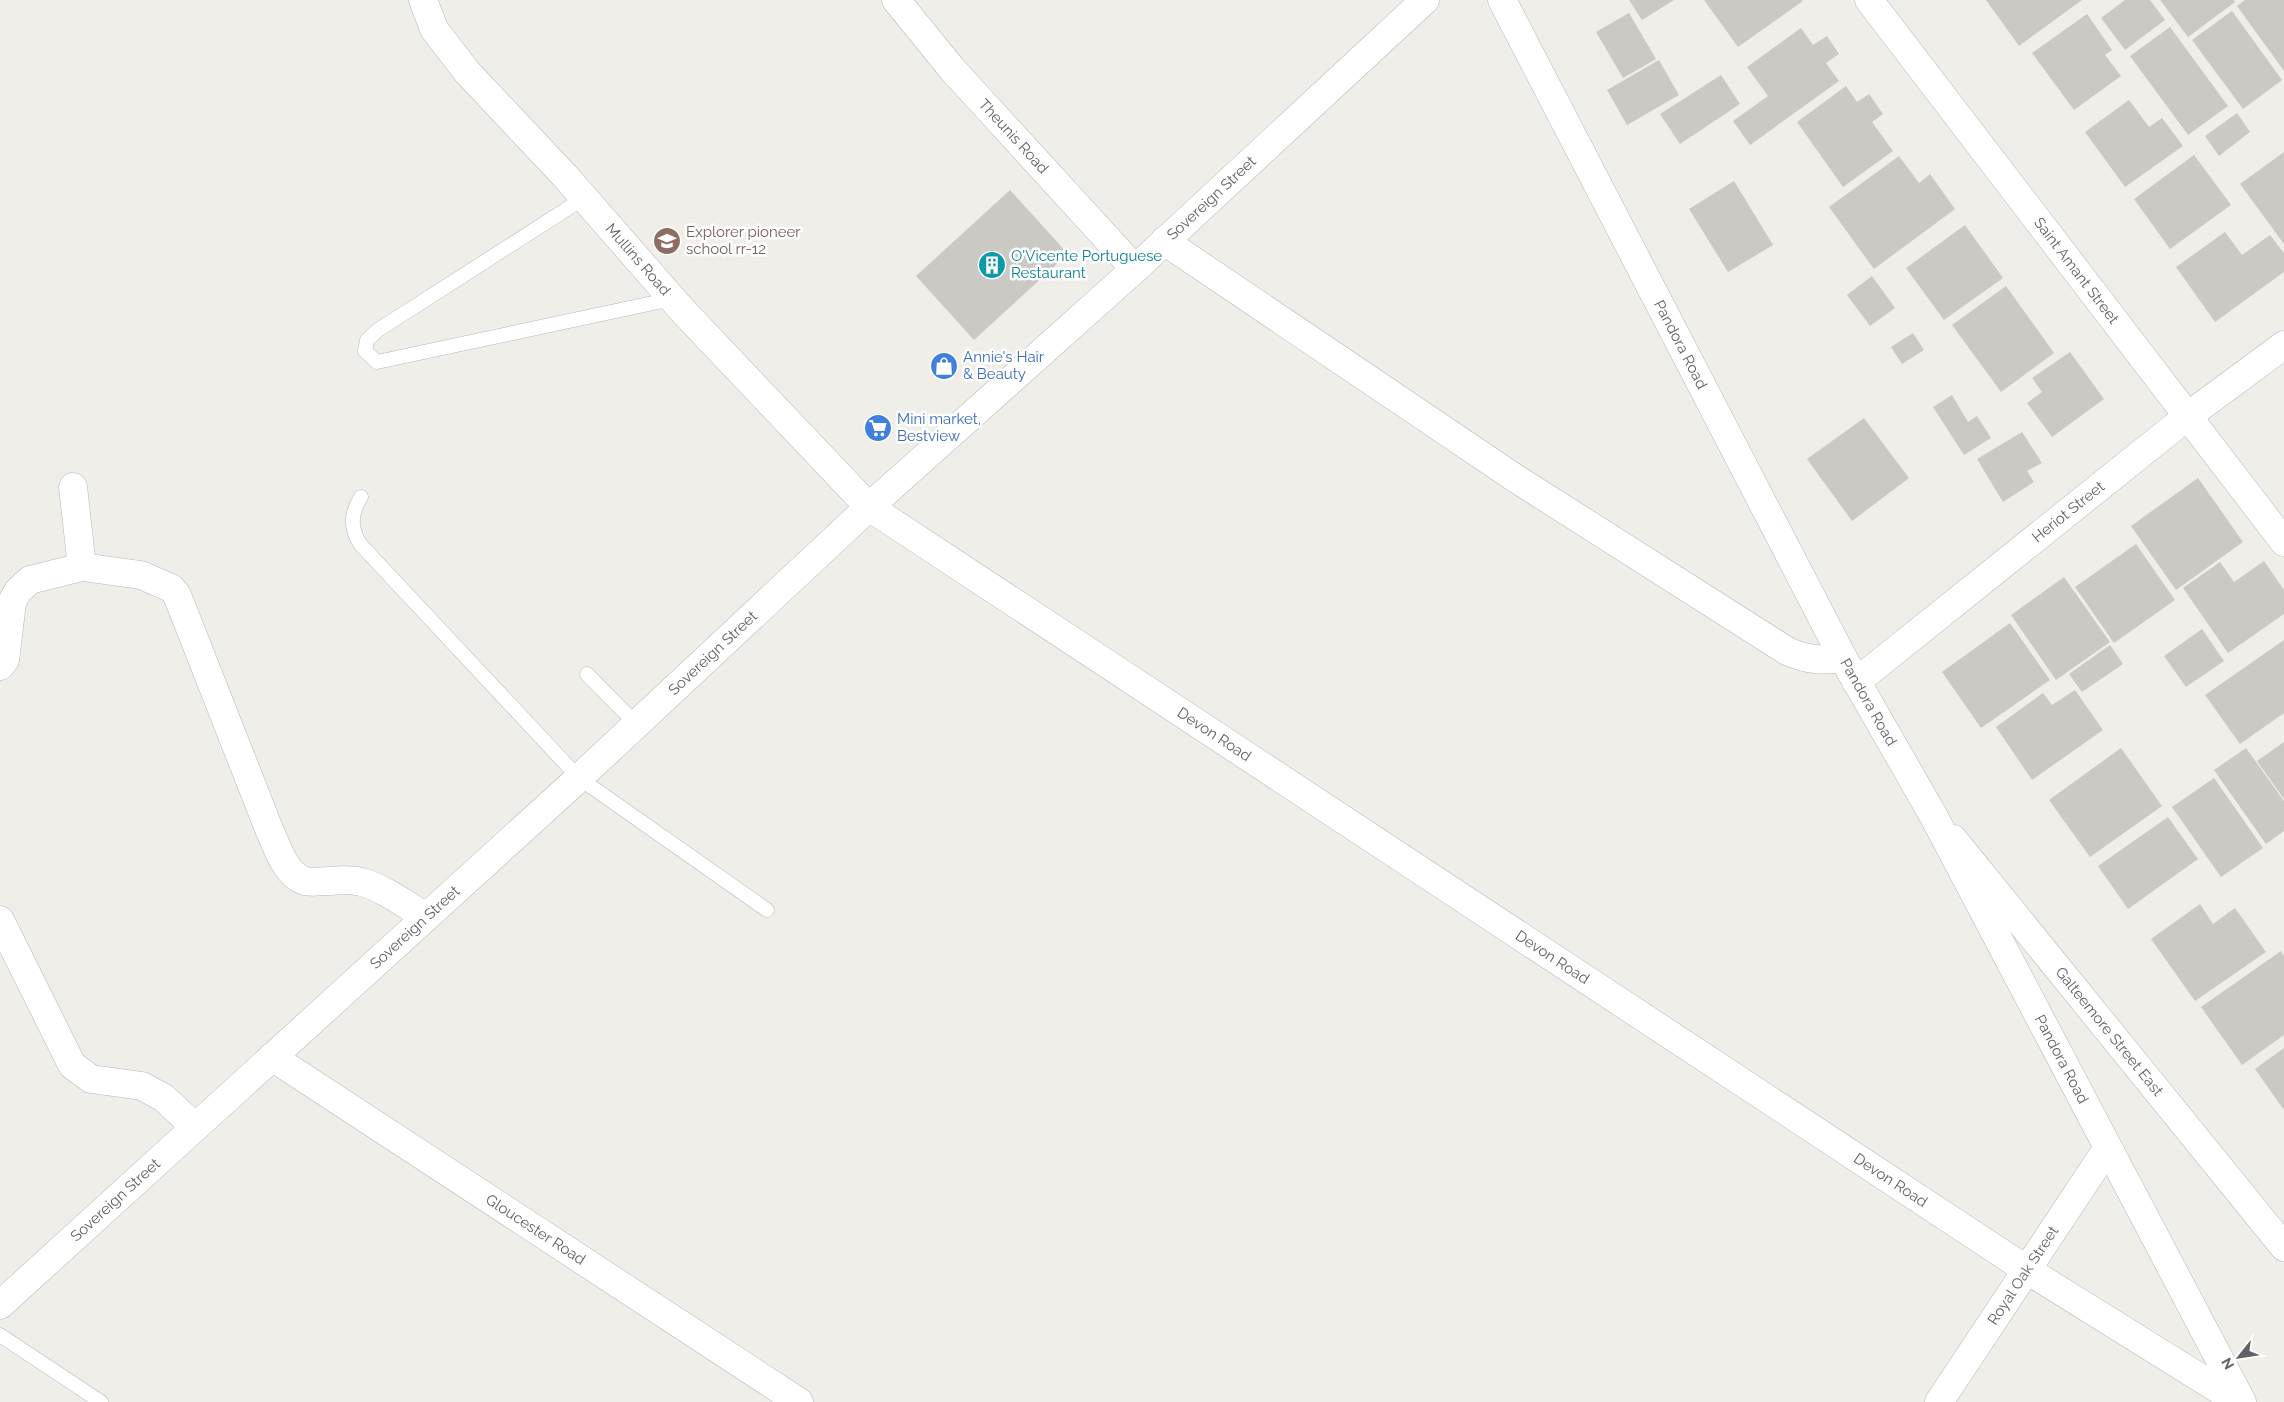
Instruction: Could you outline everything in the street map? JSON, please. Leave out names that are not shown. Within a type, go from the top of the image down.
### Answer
[{"type":"street","name":"Mullins Road","points":[[423,0],[434,29],[450,52],[584,198],[672,299],[869,507]]},
{"type":"street","name":"Theunis Road","points":[[896,0],[952,69],[1135,269]]},
{"type":"street","name":"Sovereign Street","points":[[0,1305],[637,725],[869,507],[1135,269],[1425,0]]},
{"type":"street","name":"Pandora Road","points":[[1502,0],[1843,658],[1934,815],[2240,1402]]},
{"type":"street","name":"Saint Amant Street","points":[[1869,0],[2284,542]]},
{"type":"street","points":[[1164,241],[1515,478],[1788,652],[1802,658],[1819,661],[1843,658]]},
{"type":"street","name":"Heriot Street","points":[[1856,682],[2188,416],[2284,345]]},
{"type":"street","points":[[73,487],[82,567]]},
{"type":"street","name":"Devon Road","points":[[869,507],[2026,1270],[2240,1402]]},
{"type":"street","points":[[0,666],[5,660],[12,602],[18,591],[30,580],[82,567],[141,575],[164,584],[177,595],[269,829],[281,856],[291,872],[304,881],[311,882],[353,880],[363,882],[389,894],[426,917]]},
{"type":"street","name":"Galteemore Street East","points":[[1934,815],[2284,1247]]},
{"type":"street","points":[[0,920],[72,1066],[91,1079],[142,1086],[164,1098],[195,1126]]},
{"type":"street","name":"Gloucester Road","points":[[272,1057],[799,1402]]},
{"type":"street","name":"Royal Oak Street","points":[[1939,1402],[2107,1148]]},
{"type":"lane","points":[[584,198],[378,330],[368,340],[365,350],[377,362],[672,299]]},
{"type":"lane","points":[[361,498],[356,505],[352,521],[353,530],[361,545],[579,778],[767,910]]},
{"type":"lane","points":[[587,674],[637,725]]},
{"type":"lane","points":[[0,1335],[101,1402]]},
{"type":"building","points":[[1629,0],[1674,0],[1642,20]]},
{"type":"building","points":[[1704,0],[1802,0],[1803,1],[1738,47]]},
{"type":"building","points":[[1986,0],[2082,0],[2019,46]]},
{"type":"building","points":[[2125,0],[2150,0],[2165,20],[2125,50],[2101,18]]},
{"type":"building","points":[[2160,0],[2233,0],[2235,2],[2188,37]]},
{"type":"building","points":[[2245,0],[2284,0],[2284,71],[2237,6]]},
{"type":"building","points":[[2232,11],[2282,80],[2243,109],[2192,40]]},
{"type":"building","points":[[1629,13],[1656,59],[1623,78],[1596,32]]},
{"type":"building","points":[[2087,14],[2112,50],[2105,55],[2121,76],[2074,110],[2032,53]]},
{"type":"building","points":[[2170,27],[2228,106],[2188,135],[2130,56]]},
{"type":"building","points":[[1801,28],[1813,45],[1827,36],[1839,54],[1826,63],[1839,81],[1750,145],[1733,121],[1768,96],[1747,67]]},
{"type":"building","points":[[1659,60],[1679,95],[1627,125],[1607,90]]},
{"type":"building","points":[[1721,75],[1740,104],[1680,144],[1660,114]]},
{"type":"building","points":[[1846,86],[1857,102],[1869,94],[1883,114],[1872,122],[1893,151],[1843,187],[1797,122]]},
{"type":"building","points":[[2129,100],[2149,127],[2162,118],[2183,146],[2125,187],[2085,132]]},
{"type":"building","points":[[2237,113],[2250,132],[2219,156],[2205,136]]},
{"type":"building","points":[[2284,152],[2284,244],[2240,184]]},
{"type":"building","points":[[2194,155],[2231,205],[2170,249],[2134,199]]},
{"type":"building","points":[[1899,156],[1919,183],[1930,174],[1955,209],[1874,269],[1829,207]]},
{"type":"building","points":[[1734,181],[1773,245],[1728,272],[1689,209]]},
{"type":"building","name":"O'Vicente Portuguese Restaurant","points":[[1010,190],[1068,254],[974,340],[916,276]]},
{"type":"building","points":[[1965,225],[2003,278],[1944,320],[1906,268]]},
{"type":"building","points":[[2225,232],[2242,255],[2270,235],[2284,253],[2284,272],[2215,322],[2176,267]]},
{"type":"building","points":[[1872,276],[1895,308],[1870,326],[1847,295]]},
{"type":"building","points":[[2006,286],[2054,353],[2001,392],[1952,325]]},
{"type":"building","points":[[1913,333],[1924,350],[1902,364],[1891,347]]},
{"type":"building","points":[[2070,352],[2104,399],[2052,437],[2027,403],[2042,392],[2032,378]]},
{"type":"building","points":[[1952,395],[1968,422],[1977,416],[1991,438],[1964,455],[1933,407]]},
{"type":"building","points":[[1864,418],[1909,478],[1852,521],[1807,459]]},
{"type":"building","points":[[2022,432],[2042,463],[2027,471],[2034,482],[2003,502],[1977,459]]},
{"type":"building","points":[[2198,478],[2243,542],[2176,590],[2131,526]]},
{"type":"building","points":[[2136,544],[2175,600],[2114,643],[2075,587]]},
{"type":"building","points":[[2264,561],[2284,590],[2284,614],[2228,653],[2183,588],[2220,562],[2234,582]]},
{"type":"building","points":[[2064,577],[2110,642],[2056,680],[2011,615]]},
{"type":"building","points":[[2010,623],[2050,680],[1981,728],[1942,672]]},
{"type":"building","points":[[2202,629],[2224,661],[2186,687],[2164,656]]},
{"type":"building","points":[[2284,640],[2284,713],[2240,744],[2205,695]]},
{"type":"building","points":[[2110,645],[2123,664],[2082,692],[2069,674]]},
{"type":"building","points":[[2075,690],[2103,730],[2032,780],[1996,727],[2043,693],[2052,705]]},
{"type":"building","points":[[2284,742],[2284,799],[2257,761]]},
{"type":"building","points":[[2121,748],[2162,806],[2090,857],[2049,800]]},
{"type":"building","points":[[2246,748],[2284,801],[2284,831],[2266,844],[2214,770]]},
{"type":"building","points":[[2214,778],[2263,848],[2221,877],[2172,807]]},
{"type":"building","points":[[2168,817],[2198,859],[2128,909],[2098,866]]},
{"type":"building","points":[[2200,904],[2213,924],[2235,908],[2266,952],[2195,1001],[2151,939]]},
{"type":"building","points":[[2281,951],[2284,956],[2284,1035],[2242,1065],[2201,1007]]},
{"type":"building","points":[[2284,1048],[2284,1110],[2255,1069]]},
{"type":"place","name":"Explorer pioneer school rr-12","points":[[667,241]]},
{"type":"place","name":"O'Vicente Portuguese Restaurant","points":[[992,265]]},
{"type":"place","name":"Annie's Hair & Beauty","points":[[944,366]]},
{"type":"place","name":"Mini market, Bestview","points":[[878,428]]}]
